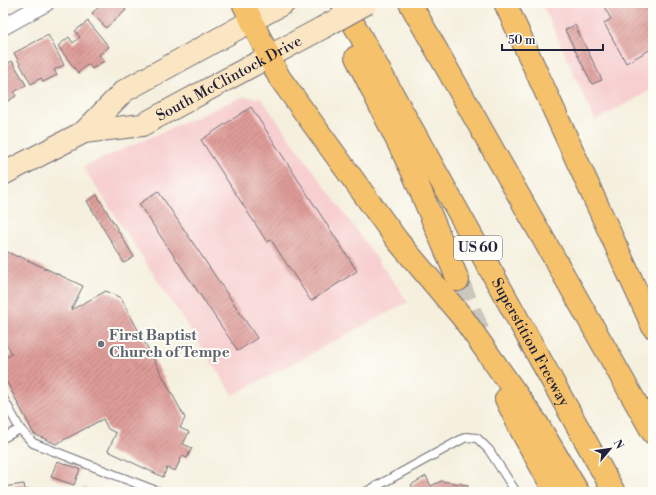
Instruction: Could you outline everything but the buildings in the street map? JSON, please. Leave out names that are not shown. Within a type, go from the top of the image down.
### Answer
[{"type":"highway","points":[[328,3],[354,52],[413,173],[458,280]]},
{"type":"highway","name":"Superstition Freeway","points":[[342,3],[614,492]]},
{"type":"highway","points":[[410,3],[653,433]]},
{"type":"highway","points":[[505,3],[653,328]]},
{"type":"highway","points":[[248,12],[279,76],[397,240],[463,318],[538,423],[578,492]]},
{"type":"highway","points":[[595,328],[653,411]]},
{"type":"highway","points":[[506,400],[555,492]]},
{"type":"main road","name":"South McClintock Drive","points":[[3,174],[84,132],[124,91],[248,12],[284,3]]},
{"type":"main road","name":"South McClintock Drive","points":[[84,132],[142,125],[270,57],[367,3]]},
{"type":"street","points":[[3,27],[46,3]]},
{"type":"lane","points":[[3,398],[20,428],[32,444],[158,492]]},
{"type":"lane","points":[[3,438],[20,428]]},
{"type":"lane","points":[[366,492],[466,437],[477,438],[489,450],[516,492]]},
{"type":"shaded area","points":[[542,3],[653,3],[653,89],[595,121]]},
{"type":"shaded area","points":[[242,97],[261,98],[408,302],[233,395],[83,167]]},
{"type":"tunnel","points":[[458,280],[481,337]]},
{"type":"place","name":"First Baptist Church of Tempe","points":[[101,344]]}]
